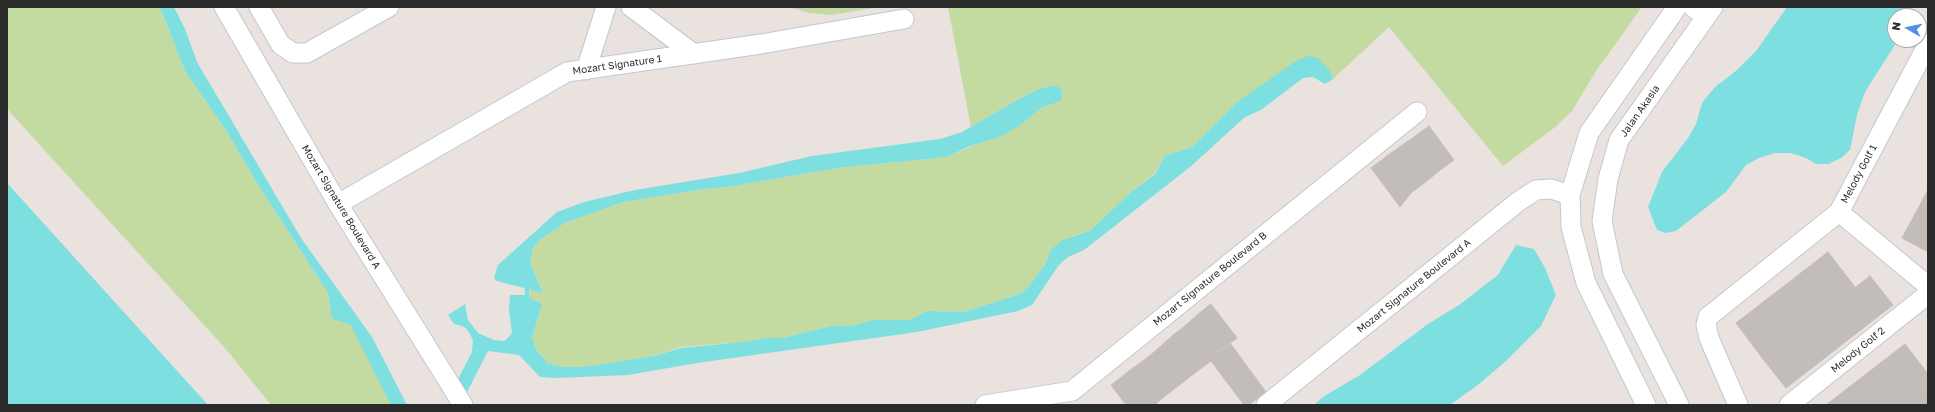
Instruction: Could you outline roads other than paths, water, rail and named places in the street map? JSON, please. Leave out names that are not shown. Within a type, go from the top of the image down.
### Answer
[{"type":"street","name":"Mozart Signature Boulevard A","points":[[224,7],[338,204],[463,405]]},
{"type":"street","points":[[259,7],[281,45],[292,53],[307,53],[389,7]]},
{"type":"street","points":[[586,70],[606,7]]},
{"type":"street","points":[[631,7],[694,54]]},
{"type":"street","points":[[1646,405],[1586,283],[1571,227],[1570,196],[1577,167],[1589,133],[1677,7]]},
{"type":"street","name":"Jalan Akasia","points":[[1679,405],[1613,274],[1602,221],[1608,178],[1619,140],[1704,10]]},
{"type":"street","name":"Mozart Signature 1","points":[[338,204],[567,72],[694,54],[904,19]]},
{"type":"street","name":"Melody Golf 1","points":[[1738,405],[1709,338],[1706,325],[1708,317],[1839,212],[1928,44]]},
{"type":"street","name":"Mozart Signature Boulevard B","points":[[985,405],[1077,398],[1417,112]]},
{"type":"street","name":"Mozart Signature Boulevard A","points":[[1266,405],[1520,201],[1536,190],[1551,189],[1570,196]]},
{"type":"street","points":[[1839,212],[1928,286]]},
{"type":"street","name":"Melody Golf 2","points":[[1789,405],[1928,294]]},
{"type":"water","points":[[160,7],[174,7],[185,29],[197,62],[301,238],[372,337],[407,405],[391,405],[350,324],[332,319],[328,293],[257,183],[227,132],[185,71]]},
{"type":"water","points":[[1787,7],[1912,7],[1887,8],[1887,48],[1893,48],[1865,92],[1857,115],[1850,150],[1841,158],[1828,164],[1816,164],[1806,158],[1791,153],[1775,153],[1759,158],[1746,165],[1726,192],[1676,231],[1666,233],[1657,230],[1648,207],[1662,172],[1688,138],[1696,124],[1702,103],[1715,87],[1737,70],[1756,51]]},
{"type":"water","points":[[1307,56],[1318,58],[1330,71],[1333,79],[1325,84],[1313,77],[1303,78],[1261,110],[1245,117],[1190,167],[1084,250],[1068,257],[1059,265],[1032,305],[1018,311],[917,332],[697,363],[628,375],[555,378],[540,377],[519,355],[488,351],[465,396],[454,387],[472,352],[473,340],[467,329],[454,324],[448,315],[465,304],[468,320],[478,333],[494,340],[505,341],[512,333],[509,310],[510,295],[525,295],[542,304],[532,338],[536,349],[547,363],[563,367],[583,367],[654,356],[680,348],[743,342],[765,338],[783,338],[831,326],[850,326],[873,320],[910,320],[928,311],[963,312],[1020,294],[1030,285],[1046,263],[1050,251],[1061,241],[1091,230],[1130,193],[1155,174],[1165,156],[1192,147],[1237,102],[1296,61]]},
{"type":"water","points":[[1055,85],[1062,89],[1061,101],[1041,108],[1022,124],[1002,136],[970,146],[947,157],[838,168],[728,187],[705,189],[623,202],[565,223],[540,240],[533,248],[530,262],[543,293],[497,281],[494,278],[498,265],[557,212],[584,202],[635,190],[739,173],[812,156],[940,139],[962,132],[1015,101],[1039,89]]},
{"type":"water","points":[[7,183],[208,405],[7,405]]},
{"type":"water","points":[[1516,245],[1534,249],[1545,268],[1556,295],[1541,326],[1506,361],[1479,384],[1448,405],[1314,405],[1323,397],[1360,375],[1428,324],[1459,305],[1498,275]]},
{"type":"waterway","points":[[527,288],[527,296]]}]
